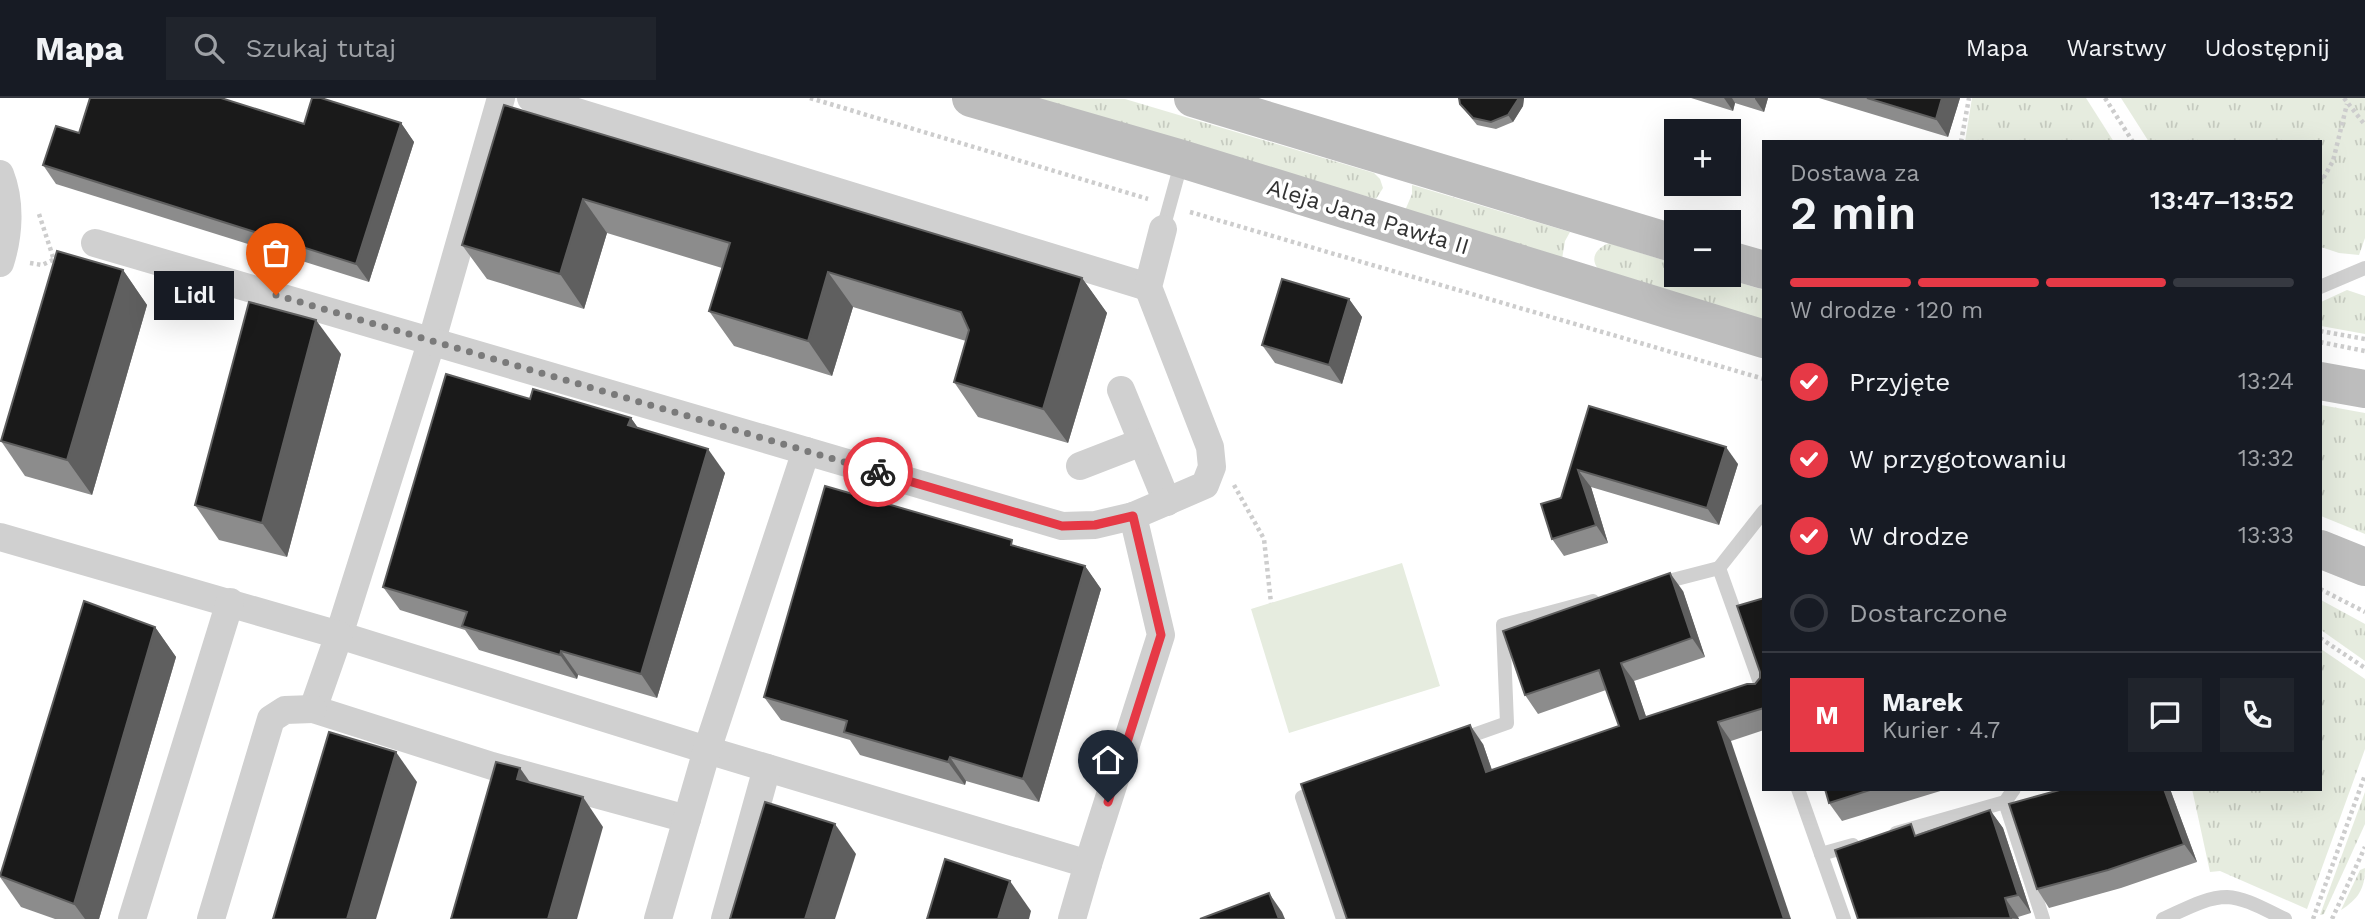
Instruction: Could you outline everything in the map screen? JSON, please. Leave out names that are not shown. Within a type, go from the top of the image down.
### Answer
[{"type":"main road","name":"Aleja Jana Pawła II","points":[[971,98],[1182,159],[1762,338]]},
{"type":"main road","points":[[1199,99],[1664,240]]},
{"type":"main road","points":[[1741,263],[1762,269]]},
{"type":"main road","points":[[2322,381],[2365,388]]},
{"type":"main road","points":[[2322,550],[2365,567]]},
{"type":"street","points":[[313,709],[432,340],[501,98]]},
{"type":"street","points":[[531,98],[1148,287]]},
{"type":"street","points":[[0,174],[7,196],[7,228],[1,260]]},
{"type":"street","points":[[95,243],[1062,526],[1095,525],[1133,516],[1205,485],[1212,467],[1210,447],[1148,287],[1166,217]]},
{"type":"street","points":[[1121,390],[1167,502]]},
{"type":"street","points":[[1080,466],[1142,442]]},
{"type":"street","points":[[658,919],[706,750],[806,452]]},
{"type":"street","points":[[1072,919],[1161,635],[1133,516]]},
{"type":"street","points":[[0,537],[230,602],[706,750],[1088,864]]},
{"type":"street","points":[[132,919],[230,602]]},
{"type":"street","points":[[211,919],[271,719],[285,710],[313,709],[492,766],[687,819]]},
{"type":"street","points":[[724,919],[767,768]]},
{"type":"lane","points":[[1166,217],[1182,159]]},
{"type":"lane","points":[[2322,286],[2365,268]]},
{"type":"lane","points":[[1643,588],[1720,568],[1762,514]]},
{"type":"lane","points":[[1720,568],[1762,688]]},
{"type":"lane","points":[[1443,746],[1507,723],[1503,625],[1605,598]]},
{"type":"lane","points":[[1341,783],[1302,797],[1343,919]]},
{"type":"lane","points":[[1799,791],[1844,919]]},
{"type":"lane","points":[[1821,854],[2005,802],[2013,791]]},
{"type":"lane","points":[[2005,802],[2043,919]]},
{"type":"lane","points":[[2163,919],[2207,900],[2227,897],[2246,901],[2285,919]]},
{"type":"path","points":[[810,98],[1166,217],[1762,378]]},
{"type":"path","points":[[1961,140],[1969,98]]},
{"type":"path","points":[[2105,98],[2132,140]]},
{"type":"path","points":[[2344,98],[2365,125]]},
{"type":"path","points":[[2322,180],[2333,161],[2347,104]]},
{"type":"path","points":[[1,260],[42,265],[95,243]]},
{"type":"path","points":[[2322,331],[2365,339]]},
{"type":"path","points":[[2322,342],[2365,351]]},
{"type":"path","points":[[1212,467],[1236,486],[1264,539],[1271,603]]},
{"type":"path","points":[[2322,590],[2365,612]]},
{"type":"path","points":[[2322,639],[2365,668]]},
{"type":"path","points":[[2313,919],[2365,775]]},
{"type":"path","points":[[2332,919],[2365,847]]},
{"type":"green space","points":[[1023,98],[1125,99],[1374,173],[1383,188],[1376,199]]},
{"type":"green space","points":[[1972,98],[2086,98],[2113,140],[1965,140]]},
{"type":"green space","points":[[2121,98],[2365,98],[2365,238],[2359,255],[2322,247],[2322,140],[2148,140]]},
{"type":"green space","points":[[1412,185],[1570,232],[1565,241],[1562,259],[1404,213],[1412,194]]},
{"type":"green space","points":[[1609,243],[1664,260],[1664,287],[1741,287],[1741,283],[1762,289],[1762,319],[1599,270],[1595,254]]},
{"type":"green space","points":[[2347,290],[2365,296],[2365,334],[2322,326],[2322,302]]},
{"type":"green space","points":[[2322,405],[2365,413],[2365,534],[2322,516]]},
{"type":"green space","points":[[1402,563],[1440,686],[1289,733],[1251,609]]},
{"type":"green space","points":[[2322,601],[2365,624],[2365,661],[2322,631]]},
{"type":"green space","points":[[2322,650],[2365,679],[2365,749],[2307,909],[2220,871],[2210,872],[2192,791],[2322,791]]},
{"type":"green space","points":[[2365,792],[2365,824],[2324,914],[2320,915]]},
{"type":"green space","points":[[2365,868],[2364,882],[2359,893],[2341,910],[2360,870]]},
{"type":"building","points":[[90,98],[221,98],[304,124],[312,98],[321,98],[401,123],[356,264],[43,165],[56,126],[79,133]]},
{"type":"building","points":[[1459,98],[1519,98],[1508,115],[1491,122],[1473,118],[1460,104]]},
{"type":"building","points":[[1867,98],[1942,98],[1936,119]]},
{"type":"building","points":[[504,105],[1082,278],[1043,409],[954,382],[969,330],[961,312],[828,272],[808,341],[709,311],[730,243],[583,199],[560,274],[462,245]]},
{"type":"building","points":[[57,251],[123,270],[67,460],[1,441]]},
{"type":"building","points":[[1282,279],[1349,299],[1329,365],[1262,345]]},
{"type":"building","points":[[249,302],[316,320],[262,523],[195,505]]},
{"type":"building","points":[[446,374],[530,399],[533,389],[631,418],[628,425],[708,449],[641,674],[561,651],[560,655],[462,626],[467,612],[383,587]]},
{"type":"building","points":[[1589,406],[1726,447],[1707,508],[1578,470],[1596,525],[1552,539],[1541,504],[1561,498]]},
{"type":"building","points":[[825,486],[1012,540],[1011,545],[1085,566],[1023,779],[950,757],[948,762],[844,732],[847,721],[764,697]]},
{"type":"building","points":[[1670,573],[1692,638],[1621,663],[1640,719],[1747,684],[1755,684],[1760,678],[1760,672],[1737,606],[1762,599],[1762,709],[1718,722],[1784,919],[1347,919],[1301,784],[1470,725],[1486,772],[1619,726],[1599,670],[1525,695],[1503,631]]},
{"type":"building","points":[[84,601],[155,627],[74,904],[0,876]]},
{"type":"building","points":[[329,732],[396,752],[347,919],[273,919]]},
{"type":"building","points":[[496,762],[520,768],[517,779],[583,797],[548,919],[451,919]]},
{"type":"building","points":[[1826,791],[1867,791],[1829,803]]},
{"type":"building","points":[[2056,791],[2165,791],[2184,844],[2108,870],[2037,889],[2009,804]]},
{"type":"building","points":[[765,802],[835,824],[805,919],[730,919]]},
{"type":"building","points":[[1990,810],[2018,895],[2005,898],[2011,918],[1858,919],[1835,850],[1911,824],[1915,836]]},
{"type":"building","points":[[945,859],[1010,881],[998,919],[927,919]]},
{"type":"building","points":[[1269,893],[1279,919],[1200,919]]},
{"type":"way so far","points":[[276,295],[878,472]]},
{"type":"place","name":"Lidl","points":[[276,295]]},
{"type":"route","points":[[878,472],[1062,526],[1095,525],[1133,516],[1161,635],[1108,802]]}]
